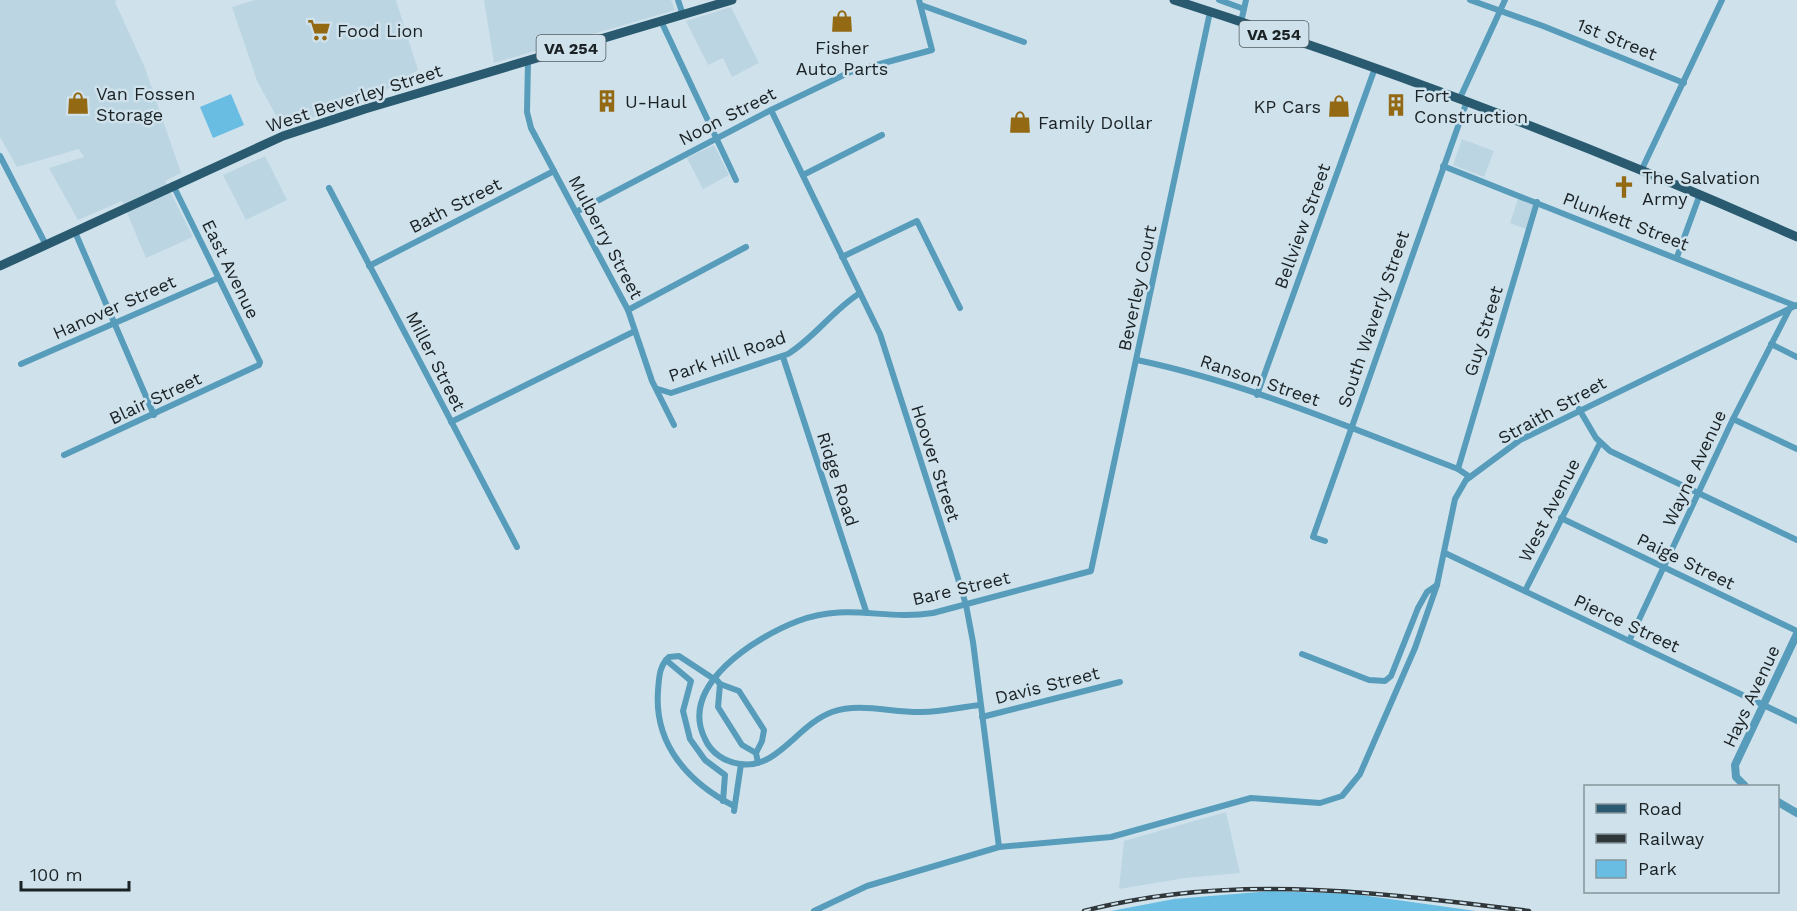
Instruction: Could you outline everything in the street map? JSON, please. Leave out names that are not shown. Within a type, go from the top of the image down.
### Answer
[{"type":"main road","name":"West Beverley Street","points":[[0,266],[303,129],[732,0]]},
{"type":"main road","name":"VA 254","points":[[1174,0],[1463,100],[1642,169],[1797,237]]},
{"type":"street","points":[[678,0],[683,15]]},
{"type":"street","points":[[1219,0],[1244,9]]},
{"type":"street","points":[[1240,22],[1246,0]]},
{"type":"street","name":"1st Street","points":[[1470,0],[1684,83]]},
{"type":"street","name":"South Waverly Street","points":[[1325,541],[1313,537],[1443,166],[1463,100],[1505,0]]},
{"type":"street","points":[[1642,169],[1722,0]]},
{"type":"street","points":[[920,3],[1024,42]]},
{"type":"street","name":"Noon Street","points":[[576,212],[771,110],[850,72],[932,50],[920,3]]},
{"type":"street","name":"Beverley Court","points":[[1092,571],[1210,12]]},
{"type":"street","points":[[661,21],[736,180]]},
{"type":"street","name":"Mulberry Street","points":[[528,61],[529,121],[628,310],[640,352],[674,425]]},
{"type":"street","name":"Bellview Street","points":[[1257,395],[1375,68]]},
{"type":"street","name":"Hoover Street","points":[[771,110],[882,342],[966,605],[999,847]]},
{"type":"street","points":[[803,176],[882,135]]},
{"type":"street","points":[[0,156],[46,245]]},
{"type":"street","name":"Plunkett Street","points":[[1443,166],[1797,305]]},
{"type":"street","name":"Bath Street","points":[[369,266],[554,171]]},
{"type":"street","name":"East Avenue","points":[[173,186],[260,362],[258,367]]},
{"type":"street","name":"Miller Street","points":[[329,188],[517,547]]},
{"type":"street","points":[[1677,257],[1700,194]]},
{"type":"street","name":"Guy Street","points":[[1458,469],[1537,202]]},
{"type":"street","points":[[842,257],[917,221],[960,308]]},
{"type":"street","points":[[75,232],[154,416]]},
{"type":"street","points":[[628,310],[746,247]]},
{"type":"street","name":"Hanover Street","points":[[21,364],[218,278]]},
{"type":"street","name":"Park Hill Road","points":[[657,389],[671,393],[783,357],[802,345],[831,314],[860,293]]},
{"type":"street","name":"Straith Street","points":[[999,847],[1111,837],[1251,798],[1325,802],[1337,799],[1347,792],[1360,774],[1394,700],[1437,585],[1455,499],[1461,486],[1520,440],[1797,305]]},
{"type":"street","name":"Wayne Avenue","points":[[1629,641],[1733,419],[1789,310]]},
{"type":"street","points":[[451,422],[635,331]]},
{"type":"street","points":[[1771,345],[1797,357]]},
{"type":"street","name":"Ridge Road","points":[[783,357],[866,611]]},
{"type":"street","name":"Ranson Street","points":[[1137,360],[1185,370],[1351,428],[1458,469],[1470,477]]},
{"type":"street","name":"Blair Street","points":[[64,455],[258,367]]},
{"type":"street","points":[[1579,410],[1600,443],[1610,451],[1797,540]]},
{"type":"street","points":[[1733,419],[1797,449]]},
{"type":"street","name":"West Avenue","points":[[1525,591],[1600,443]]},
{"type":"street","name":"Paige Street","points":[[1562,518],[1797,633]]},
{"type":"street","name":"Pierce Street","points":[[1445,553],[1797,721]]},
{"type":"street","name":"Bare Street","points":[[741,764],[720,757],[709,747],[699,720],[700,704],[714,678],[745,651],[797,622],[829,613],[866,611],[922,615],[1092,571]]},
{"type":"street","points":[[1302,654],[1369,680],[1385,681],[1391,676],[1418,608],[1427,592],[1437,585]]},
{"type":"street","name":"Hays Avenue","points":[[1743,785],[1734,772],[1736,763],[1797,633]]},
{"type":"street","points":[[741,764],[734,808],[692,779],[674,757],[664,738],[658,713],[660,668],[666,660],[680,656],[720,684],[739,692],[764,730],[756,753],[758,763]]},
{"type":"street","points":[[666,660],[692,683],[683,711],[686,728],[699,752],[725,775],[723,801]]},
{"type":"street","name":"Davis Street","points":[[982,717],[1120,682]]},
{"type":"street","points":[[720,684],[718,707],[742,745],[756,753]]},
{"type":"street","name":"Davis Street","points":[[741,764],[758,763],[776,755],[807,725],[843,708],[924,712],[980,705]]},
{"type":"street","points":[[1779,803],[1797,813]]},
{"type":"street","points":[[814,911],[875,883],[999,847]]},
{"type":"shaded area","name":"Van Fossen Storage","points":[[0,0],[117,0],[115,2],[145,68],[181,173],[165,181],[193,237],[146,258],[122,201],[78,220],[49,168],[84,157],[79,149],[17,167],[0,137]]},
{"type":"shaded area","points":[[255,0],[396,0],[418,70],[376,96],[283,128],[257,81],[232,7]]},
{"type":"shaded area","points":[[484,0],[671,0],[675,10],[494,63]]},
{"type":"shaded area","points":[[731,7],[759,63],[732,77],[723,58],[708,65],[686,21]]},
{"type":"shaded area","points":[[1462,139],[1494,151],[1484,177],[1453,165]]},
{"type":"shaded area","points":[[714,145],[729,175],[703,189],[687,158]]},
{"type":"shaded area","points":[[265,156],[287,200],[246,220],[223,175]]},
{"type":"shaded area","points":[[1518,199],[1533,205],[1526,229],[1510,223]]},
{"type":"shaded area","points":[[1226,812],[1240,873],[1185,878],[1119,889],[1124,841]]},
{"type":"green space","points":[[231,94],[244,125],[213,138],[200,107]]},
{"type":"green space","points":[[1271,891],[1354,894],[1476,911],[1111,911],[1174,899]]},
{"type":"railway","points":[[1084,911],[1140,899],[1195,892],[1251,889],[1362,893],[1529,911]]},
{"type":"place","name":"Fisher Auto Parts","points":[[842,21]]},
{"type":"place","name":"Food Lion","points":[[319,30]]},
{"type":"place","name":"U-Haul","points":[[607,101]]},
{"type":"place","name":"Van Fossen Storage","points":[[78,103]]},
{"type":"place","name":"Fort Construction","points":[[1396,105]]},
{"type":"place","name":"KP Cars","points":[[1339,106]]},
{"type":"place","name":"Family Dollar","points":[[1020,122]]},
{"type":"place","name":"The Salvation Army","points":[[1624,187]]}]
